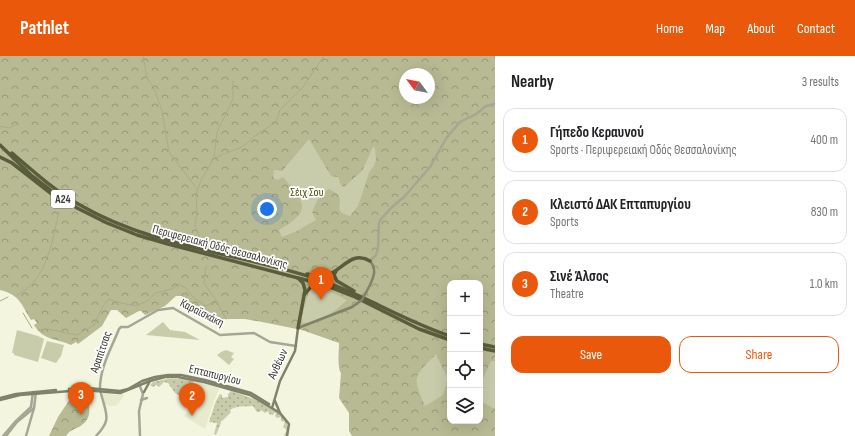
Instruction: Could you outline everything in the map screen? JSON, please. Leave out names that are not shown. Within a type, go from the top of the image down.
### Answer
[{"type":"highway","name":"Περιφερειακή Οδός Θεσσαλονίκης","points":[[1,144],[32,176],[54,193],[77,208],[107,223],[168,242],[315,282],[353,296],[419,329],[447,339]]},
{"type":"highway","name":"Περιφερειακή Οδός Θεσσαλονίκης","points":[[1,144],[44,181],[79,205],[138,233]]},
{"type":"highway","points":[[0,157],[12,163],[48,192],[77,208]]},
{"type":"highway","name":"Περιφερειακή Οδός Θεσσαλονίκης","points":[[168,242],[301,274],[326,282],[363,297],[420,325],[447,335]]},
{"type":"highway","points":[[301,274],[324,276],[354,259],[364,258],[370,261]]},
{"type":"highway","points":[[340,267],[334,274],[335,280],[363,297]]},
{"type":"highway","points":[[286,274],[297,278],[302,282],[305,289],[298,328]]},
{"type":"highway","points":[[305,294],[315,282]]},
{"type":"highway","points":[[483,345],[495,348]]},
{"type":"highway","points":[[483,349],[495,351]]},
{"type":"main road","points":[[298,328],[352,307],[362,300],[375,272],[374,265],[370,261]]},
{"type":"main road","name":"Ανθέων","points":[[272,407],[279,382],[296,346],[298,328]]},
{"type":"main road","name":"Επταπυργίου","points":[[0,399],[15,394],[88,388],[120,394],[155,377],[181,375],[196,377],[253,394],[280,412]]},
{"type":"main road","name":"Επταπυργίου","points":[[140,383],[172,377],[195,379],[252,396],[272,407]]},
{"type":"main road","points":[[143,393],[150,381]]},
{"type":"main road","points":[[274,399],[275,404],[289,424],[288,436]]},
{"type":"street","points":[[370,261],[376,255],[378,248],[379,223],[381,219],[404,197],[430,167],[447,137],[460,122],[476,114],[486,106],[495,104]]},
{"type":"street","name":"Καραϊσκάκη","points":[[126,328],[157,310],[172,308],[220,334],[254,332],[270,342],[296,346]]},
{"type":"street","name":"Αραπίτσας","points":[[100,390],[107,358],[119,329],[121,327],[126,328]]},
{"type":"street","points":[[140,383],[143,393],[139,411],[140,436]]},
{"type":"street","points":[[96,436],[105,427],[107,420],[100,390]]},
{"type":"street","points":[[26,436],[34,408],[34,393]]},
{"type":"street","points":[[5,436],[14,422],[30,407],[34,393]]},
{"type":"street","points":[[141,400],[147,398]]},
{"type":"street","points":[[5,436],[17,422],[34,408]]},
{"type":"shaded area","points":[[196,381],[217,387],[219,389],[205,429],[184,416],[189,409]]},
{"type":"shaded area","points":[[102,392],[116,395],[123,394],[124,396],[116,406],[111,406],[105,404]]},
{"type":"green space","name":"Σέιχ Σου","points":[[0,56],[495,56],[495,436],[352,436],[349,431],[349,413],[339,398],[341,373],[339,363],[339,343],[302,330],[245,319],[220,319],[198,310],[196,313],[190,310],[192,306],[182,296],[176,296],[165,306],[145,315],[139,311],[126,318],[117,310],[111,310],[102,326],[78,344],[76,342],[71,345],[46,337],[42,334],[34,325],[37,323],[34,319],[31,320],[16,297],[0,290]]},
{"type":"green space","points":[[309,139],[331,176],[338,177],[341,185],[344,187],[362,171],[373,147],[375,148],[376,160],[369,173],[358,206],[350,216],[341,212],[339,209],[339,197],[337,194],[328,189],[317,201],[312,212],[316,220],[297,231],[282,237],[279,230],[297,217],[301,212],[302,206],[301,200],[283,177],[277,180],[273,177],[274,170],[282,171]]},
{"type":"green space","points":[[315,284],[347,300],[327,316],[310,323],[303,323],[302,316],[307,298]]},
{"type":"green space","points":[[163,322],[170,330],[185,332],[200,340],[146,335]]},
{"type":"green space","points":[[17,330],[44,339],[38,362],[14,355],[14,353],[12,353]]},
{"type":"green space","points":[[47,341],[64,345],[61,356],[56,363],[41,358]]},
{"type":"green space","points":[[226,350],[234,353],[231,357],[234,359],[229,365],[217,355]]},
{"type":"green space","points":[[436,354],[447,377],[443,395],[425,406],[417,382],[417,377]]},
{"type":"green space","points":[[491,361],[495,361],[495,408],[483,403],[483,378]]},
{"type":"green space","points":[[167,379],[194,381],[190,397],[188,395],[185,396],[189,400],[175,393],[168,383],[164,382],[159,387],[156,385],[153,387],[150,385],[153,382]]},
{"type":"green space","points":[[231,391],[271,407],[283,417],[287,423],[287,430],[283,427],[285,422],[281,421],[281,417],[277,418],[275,416],[276,413],[273,415],[269,414],[268,411],[265,413],[261,410],[260,412],[257,412],[253,406],[238,407],[230,410],[231,412],[221,421],[216,435],[214,434],[217,423],[209,422],[216,401],[220,394],[222,395],[222,398],[228,397],[228,394]]},
{"type":"green space","points":[[87,392],[89,416],[84,424],[70,431],[66,436],[49,436],[58,417],[72,396],[75,393]]},
{"type":"waterway","points":[[143,56],[147,78],[154,88],[162,111],[169,152],[197,189]]},
{"type":"waterway","points":[[200,238],[195,226],[197,209],[196,195],[201,180],[214,158],[242,147],[276,122],[280,110],[303,87],[324,56]]},
{"type":"waterway","points":[[214,158],[217,132],[233,99],[233,81]]},
{"type":"waterway","points":[[0,126],[9,128],[17,124]]},
{"type":"waterway","points":[[17,295],[27,289],[42,270],[51,247],[59,212]]},
{"type":"waterway","points":[[206,266],[204,283],[216,300],[226,319]]},
{"type":"waterway","points":[[38,330],[47,329],[77,335],[94,325],[103,306],[109,299],[136,306],[149,300],[155,293],[172,289],[179,284],[186,288],[194,298],[206,306],[216,300]]},
{"type":"waterway","points":[[0,301],[8,297]]},
{"type":"waterway","points":[[23,313],[32,328]]},
{"type":"place","name":"Γήπεδο Κεραυνού","points":[[321,300]]},
{"type":"place","name":"Σινέ Άλσος","points":[[81,415]]},
{"type":"place","name":"Κλειστό ΔΑΚ Επταπυργίου","points":[[192,416]]}]
